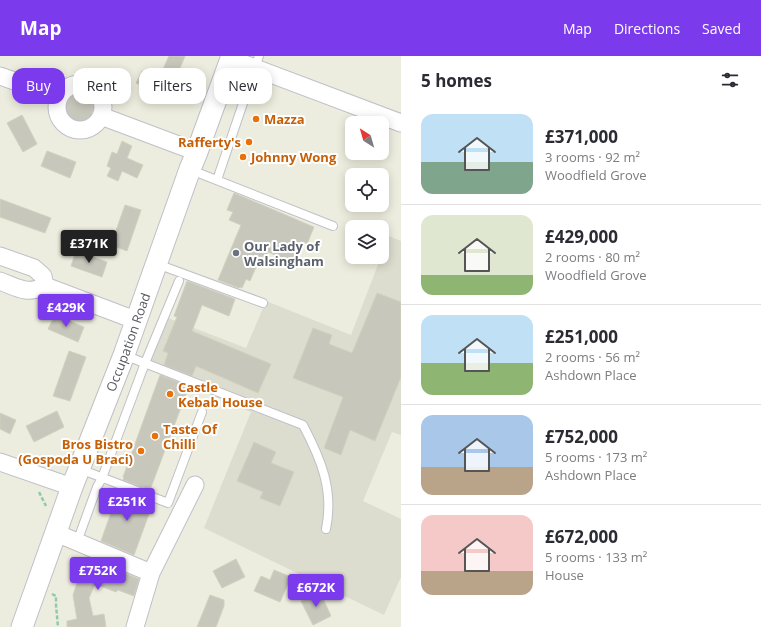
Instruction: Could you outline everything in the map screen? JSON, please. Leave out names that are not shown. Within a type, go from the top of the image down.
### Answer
[{"type":"street","points":[[232,57],[257,62],[401,122]]},
{"type":"street","name":"Occupation Road","points":[[22,627],[76,478],[124,354],[193,160],[232,57]]},
{"type":"street","points":[[0,76],[12,80]]},
{"type":"street","points":[[58,104],[57,109],[59,117],[71,128],[83,130],[91,128],[102,116],[103,102],[100,95],[94,89],[87,85],[78,84],[71,86],[65,90]]},
{"type":"street","points":[[102,116],[193,160]]},
{"type":"street","points":[[0,256],[34,268],[43,276],[45,286]]},
{"type":"street","points":[[0,281],[24,290],[36,290],[45,286],[135,320]]},
{"type":"street","points":[[0,462],[76,478]]},
{"type":"street","points":[[135,627],[151,573],[195,485]]},
{"type":"street","points":[[56,533],[151,573]]},
{"type":"lane","points":[[217,180],[257,62]]},
{"type":"lane","points":[[193,160],[217,180],[333,226]]},
{"type":"lane","points":[[156,263],[263,303]]},
{"type":"lane","points":[[77,542],[145,363],[179,281]]},
{"type":"lane","points":[[124,354],[303,425],[313,443],[323,468],[328,492],[329,512],[326,529]]},
{"type":"lane","points":[[76,478],[102,478],[168,503],[202,412]]},
{"type":"path","points":[[36,587],[56,596],[58,627]]},
{"type":"shaded area","points":[[389,236],[401,241],[401,435],[392,432],[363,501],[401,519],[401,577],[384,615],[204,528],[251,412],[148,367],[168,318],[246,348],[266,301],[351,335],[378,264],[389,264]]},
{"type":"building","points":[[169,56],[185,56],[180,68],[164,68]]},
{"type":"building","points":[[139,77],[139,84],[136,83]]},
{"type":"building","points":[[73,93],[73,104],[96,104],[91,118],[84,123],[74,122],[69,119],[64,111],[64,105],[68,101],[69,96]]},
{"type":"building","points":[[22,115],[37,144],[23,152],[7,123]]},
{"type":"building","points":[[122,141],[132,146],[127,158],[143,165],[137,178],[122,171],[118,181],[107,176],[111,168],[107,166],[112,152],[117,154]]},
{"type":"building","points":[[47,151],[76,162],[70,178],[41,166]]},
{"type":"building","points":[[234,193],[314,227],[307,244],[301,241],[292,262],[268,252],[266,258],[261,256],[250,281],[246,279],[242,288],[218,280],[241,225],[229,220],[233,212],[227,210]]},
{"type":"building","points":[[0,199],[51,218],[45,233],[0,217]]},
{"type":"building","points":[[125,205],[141,210],[127,251],[111,245]]},
{"type":"building","points":[[76,251],[107,262],[102,277],[71,266]]},
{"type":"building","points":[[187,281],[235,299],[229,316],[202,305],[192,331],[271,364],[258,393],[196,366],[192,376],[164,365],[168,353],[163,351],[177,317],[174,316]]},
{"type":"building","points":[[377,293],[401,302],[401,377],[375,441],[350,430],[341,455],[324,448],[343,397],[293,378],[313,328],[332,335],[329,344],[352,353]]},
{"type":"building","points":[[55,315],[84,327],[78,342],[48,329]]},
{"type":"building","points":[[69,351],[86,357],[70,401],[53,396]]},
{"type":"building","points":[[160,375],[189,386],[150,490],[123,480],[123,477]]},
{"type":"building","points":[[57,411],[64,427],[34,442],[26,426]]},
{"type":"building","points":[[0,413],[16,420],[10,434],[0,429]]},
{"type":"building","points":[[254,442],[276,452],[271,463],[294,472],[280,506],[260,498],[263,492],[237,481]]},
{"type":"building","points":[[119,490],[153,503],[134,555],[101,541]]},
{"type":"building","points":[[86,557],[139,579],[134,596],[118,590],[116,592],[95,584],[89,598],[93,616],[104,614],[106,627],[67,627],[67,621],[77,619],[73,595]]},
{"type":"building","points":[[236,559],[245,577],[222,588],[213,571]]},
{"type":"building","points":[[274,570],[291,577],[280,602],[254,591],[261,576],[270,580]]},
{"type":"building","points":[[320,592],[331,616],[313,625],[301,601]]},
{"type":"building","points":[[210,595],[224,600],[224,606],[216,627],[197,627]]},
{"type":"place","name":"Mazza","points":[[256,119]]},
{"type":"place","name":"Rafferty's","points":[[249,142]]},
{"type":"place","name":"Johnny Wong","points":[[243,157]]},
{"type":"place","name":"Our Lady of Walsingham","points":[[236,253]]},
{"type":"place","name":"Castle Kebab House","points":[[170,394]]},
{"type":"place","name":"Taste Of Chilli","points":[[155,436]]},
{"type":"place","name":"Bros Bistro (Gospoda U Braci)","points":[[141,451]]}]
